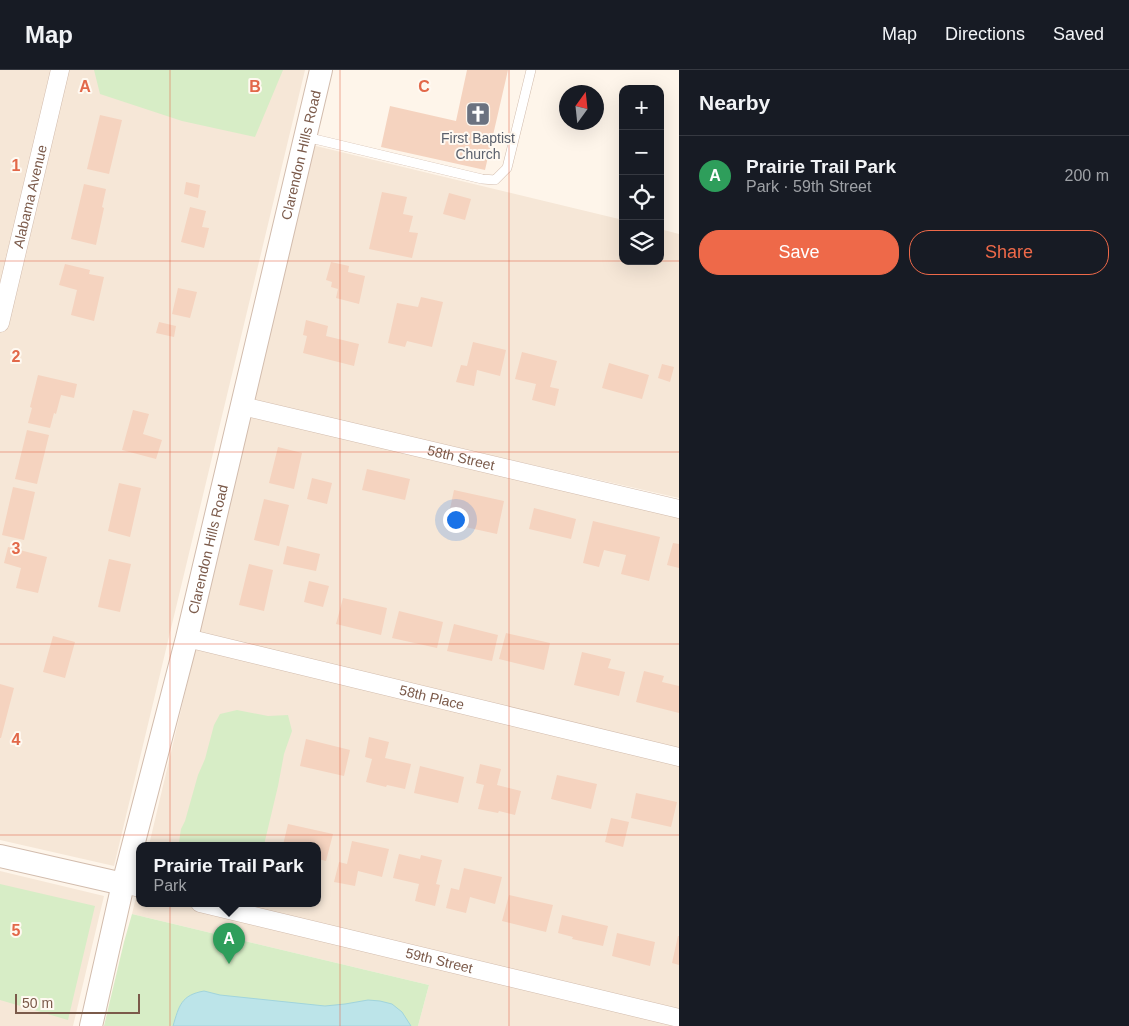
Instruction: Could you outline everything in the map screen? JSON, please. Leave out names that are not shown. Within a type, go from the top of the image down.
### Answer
[{"type":"street","name":"Alabama Avenue","points":[[0,323],[60,70]]},
{"type":"street","name":"Clarendon Hills Road","points":[[142,842],[187,638],[321,70]]},
{"type":"street","name":"58th Street","points":[[242,406],[679,509]]},
{"type":"street","name":"58th Place","points":[[187,638],[679,757]]},
{"type":"street","points":[[0,856],[132,886]]},
{"type":"street","name":"Clarendon Hills Road","points":[[91,1026],[136,868]]},
{"type":"street","name":"59th Street","points":[[217,907],[679,1018]]},
{"type":"lane","points":[[306,137],[482,179],[496,180],[507,168],[531,70]]},
{"type":"shaded area","points":[[0,70],[305,70],[114,866],[0,840]]},
{"type":"shaded area","points":[[312,145],[619,219],[619,265],[664,265],[664,230],[679,234],[679,498],[252,401]]},
{"type":"shaded area","points":[[251,415],[679,516],[679,1026],[418,1026],[429,985],[132,914],[136,898],[136,907],[321,907],[321,842],[150,842]]},
{"type":"shaded area","points":[[0,871],[104,896],[73,1026],[0,1026]]},
{"type":"green space","points":[[94,70],[283,70],[255,137],[182,121],[100,94]]},
{"type":"green space","points":[[237,710],[268,716],[288,715],[292,731],[284,754],[265,842],[179,842],[181,829],[205,759],[214,725],[220,714]]},
{"type":"green space","points":[[0,884],[95,906],[68,1020],[0,1000]]},
{"type":"green space","points":[[132,914],[429,985],[418,1026],[104,1026]]},
{"type":"water","points":[[204,991],[220,995],[325,1006],[368,1000],[380,1001],[392,1004],[402,1012],[411,1026],[173,1026],[182,1002],[190,995]]},
{"type":"building","name":"First Baptist Church","points":[[467,70],[508,70],[485,170],[381,147],[390,106],[456,121]]},
{"type":"building","points":[[100,115],[122,120],[109,174],[87,169]]},
{"type":"building","points":[[186,182],[200,185],[198,198],[184,194]]},
{"type":"building","points":[[84,184],[106,189],[96,245],[71,239]]},
{"type":"building","points":[[382,192],[407,197],[403,214],[413,216],[409,232],[418,233],[412,258],[369,249]]},
{"type":"building","points":[[449,193],[471,199],[465,220],[443,214]]},
{"type":"building","points":[[190,207],[206,211],[202,227],[209,228],[204,248],[181,242]]},
{"type":"building","points":[[331,262],[349,266],[348,272],[365,276],[359,304],[336,298],[338,289],[331,287],[332,282],[326,280]]},
{"type":"building","points":[[65,264],[90,270],[89,274],[104,277],[94,321],[71,315],[77,290],[59,285]]},
{"type":"building","points":[[178,288],[197,292],[190,318],[172,314]]},
{"type":"building","points":[[421,297],[443,302],[432,347],[407,341],[405,347],[388,343],[397,303],[418,307]]},
{"type":"building","points":[[306,320],[328,326],[326,336],[359,344],[354,366],[303,353],[307,336],[303,335]]},
{"type":"building","points":[[159,322],[176,326],[174,337],[156,333]]},
{"type":"building","points":[[473,342],[506,350],[500,376],[477,370],[474,386],[456,382],[461,365],[467,366]]},
{"type":"building","points":[[522,352],[557,361],[550,387],[559,389],[555,406],[532,400],[536,384],[515,379]]},
{"type":"building","points":[[609,363],[649,375],[642,399],[602,388]]},
{"type":"building","points":[[662,364],[674,367],[670,382],[658,378]]},
{"type":"building","points":[[38,375],[77,384],[74,398],[61,395],[50,428],[28,423]]},
{"type":"building","points":[[133,410],[149,414],[143,434],[162,440],[156,459],[122,450]]},
{"type":"building","points":[[27,430],[49,435],[37,484],[15,479]]},
{"type":"building","points":[[278,447],[302,453],[294,489],[269,483]]},
{"type":"building","points":[[367,469],[410,479],[405,500],[362,490]]},
{"type":"building","points":[[312,478],[332,483],[327,504],[307,499]]},
{"type":"building","points":[[119,483],[141,488],[130,537],[108,531]]},
{"type":"building","points":[[13,487],[35,492],[24,540],[2,535]]},
{"type":"building","points":[[454,490],[504,501],[497,534],[447,523]]},
{"type":"building","points":[[264,499],[289,505],[279,546],[254,540]]},
{"type":"building","points":[[534,508],[576,519],[571,539],[529,529]]},
{"type":"building","points":[[593,521],[660,537],[649,581],[621,574],[626,555],[604,550],[599,567],[583,563]]},
{"type":"building","points":[[673,543],[679,544],[679,568],[667,565]]},
{"type":"building","points":[[287,546],[320,554],[316,571],[283,564]]},
{"type":"building","points":[[8,547],[47,557],[38,593],[16,588],[21,568],[4,563]]},
{"type":"building","points":[[109,559],[131,564],[120,612],[98,607]]},
{"type":"building","points":[[249,564],[273,570],[264,611],[239,605]]},
{"type":"building","points":[[309,581],[329,586],[323,607],[304,602]]},
{"type":"building","points":[[343,598],[387,608],[381,635],[336,624]]},
{"type":"building","points":[[399,611],[443,622],[437,648],[392,638]]},
{"type":"building","points":[[454,624],[498,635],[492,661],[447,651]]},
{"type":"building","points":[[506,633],[550,643],[544,670],[499,659]]},
{"type":"building","points":[[53,636],[75,642],[65,678],[43,672]]},
{"type":"building","points":[[582,652],[611,659],[608,668],[625,672],[619,696],[574,685]]},
{"type":"building","points":[[644,671],[664,676],[662,682],[679,686],[679,713],[636,702]]},
{"type":"building","points":[[0,684],[14,688],[1,738],[0,738]]},
{"type":"building","points":[[369,737],[389,742],[385,758],[411,764],[405,789],[366,782],[372,759],[365,757]]},
{"type":"building","points":[[306,739],[350,750],[344,776],[300,766]]},
{"type":"building","points":[[480,764],[501,769],[497,785],[521,791],[515,815],[478,809],[484,785],[476,783]]},
{"type":"building","points":[[420,766],[464,777],[458,803],[414,793]]},
{"type":"building","points":[[557,775],[597,784],[591,809],[551,799]]},
{"type":"building","points":[[636,793],[677,802],[671,827],[631,818]]},
{"type":"building","points":[[611,818],[629,822],[623,847],[605,842]]},
{"type":"building","points":[[288,824],[333,834],[326,861],[321,860],[321,842],[284,842]]},
{"type":"building","points":[[352,841],[389,849],[382,877],[358,871],[355,886],[334,882],[339,862],[347,864]]},
{"type":"building","points":[[399,854],[420,859],[421,855],[442,860],[436,884],[440,885],[435,906],[415,901],[419,884],[393,878]]},
{"type":"building","points":[[464,868],[502,877],[495,904],[470,897],[466,913],[446,908],[451,888],[459,890]]},
{"type":"building","points":[[509,895],[553,905],[546,932],[502,921]]},
{"type":"building","points":[[562,915],[608,926],[603,946],[572,939],[573,937],[558,933]]},
{"type":"building","points":[[617,933],[655,942],[650,966],[612,956]]},
{"type":"building","points":[[679,936],[679,965],[672,963]]},
{"type":"place","name":"First Baptist Church","points":[[478,114]]},
{"type":"place","name":"Prairie Trail Park","points":[[229,964]]}]
